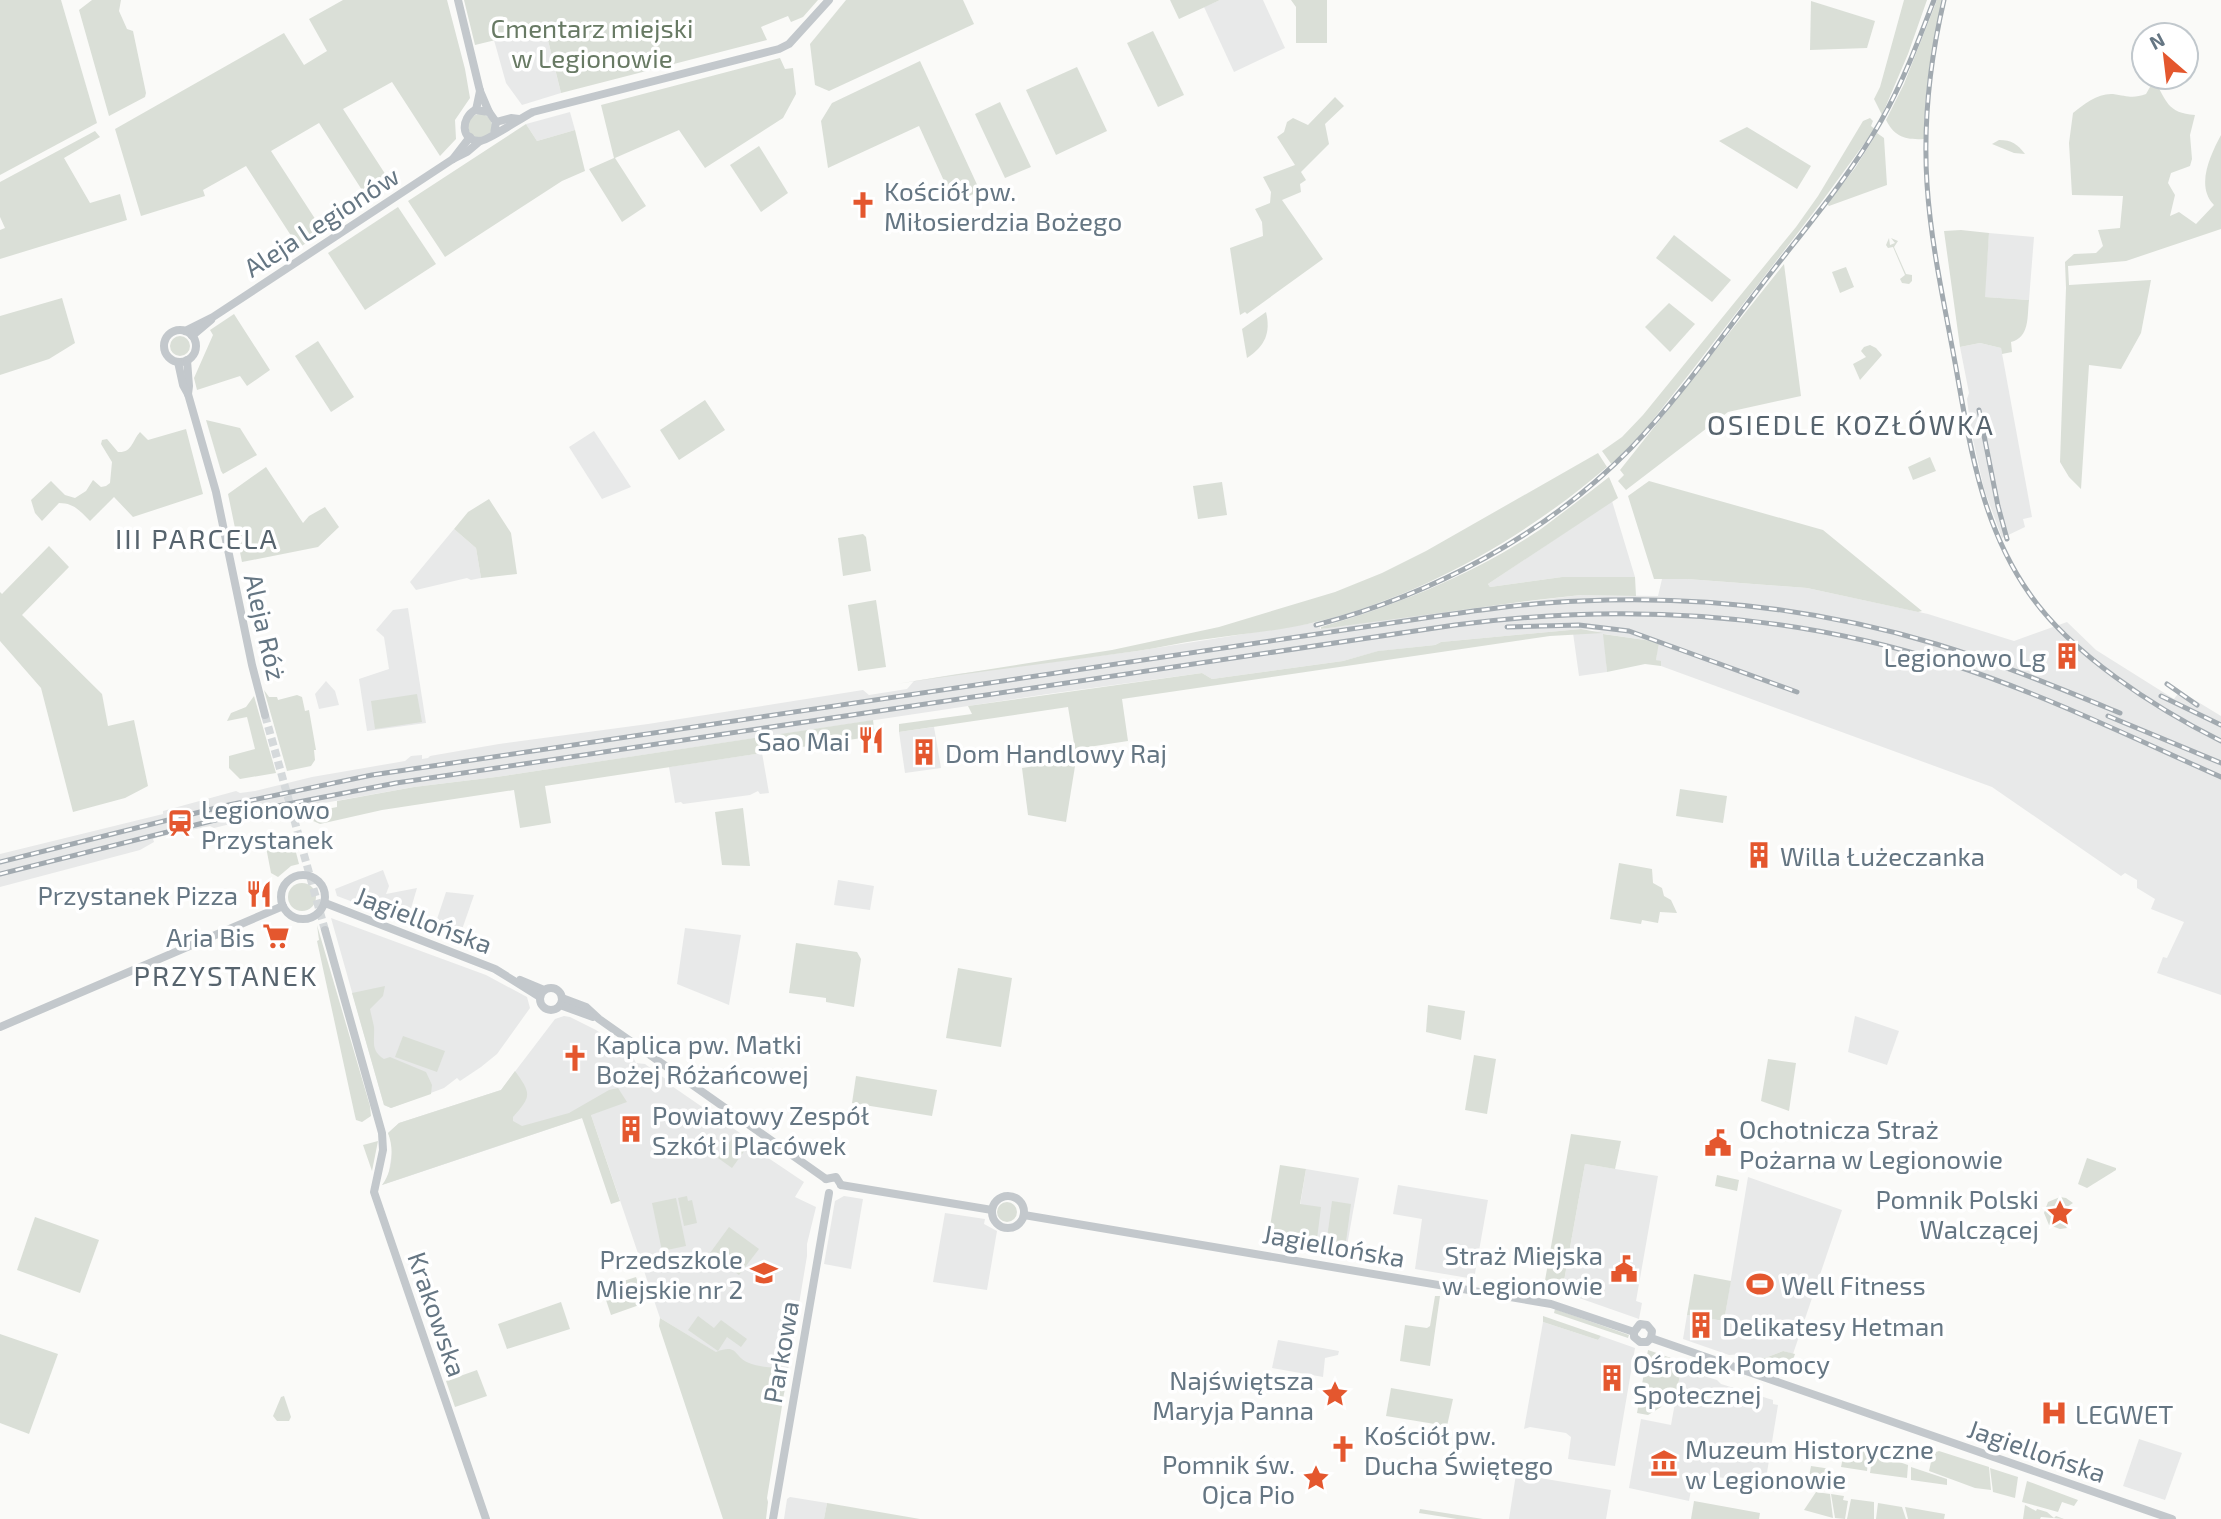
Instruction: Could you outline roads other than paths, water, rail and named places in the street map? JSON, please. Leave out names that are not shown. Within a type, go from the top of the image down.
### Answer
[{"type":"street","points":[[458,0],[480,91],[476,110]]},
{"type":"street","points":[[496,122],[779,49],[789,44],[829,0]]},
{"type":"street","points":[[480,91],[496,122],[494,134]]},
{"type":"street","points":[[489,112],[476,110],[468,114],[465,130],[470,137],[480,141],[488,139],[519,118]]},
{"type":"street","name":"Aleja Legionów","points":[[453,159],[470,137]]},
{"type":"street","name":"Aleja Legionów","points":[[183,361],[167,355],[164,343],[171,333],[179,330],[189,334],[480,141]]},
{"type":"street","points":[[183,361],[192,356],[196,349],[189,334]]},
{"type":"street","name":"Aleja Róż","points":[[183,361],[189,386],[188,394],[216,492],[264,711]]},
{"type":"street","points":[[302,875],[319,881],[326,894],[319,914],[303,920],[292,917],[283,906],[281,893],[285,884],[302,875]]},
{"type":"street","name":"Jagiellońska","points":[[325,903],[459,954],[542,994]]},
{"type":"street","points":[[0,1027],[283,906]]},
{"type":"street","name":"Krakowska","points":[[325,930],[379,1120],[383,1150],[374,1192],[486,1519]]},
{"type":"street","points":[[554,988],[558,990],[561,1001],[555,1009],[547,1009],[542,1005],[542,994],[554,988]]},
{"type":"street","points":[[561,1001],[586,1007],[599,1019],[826,1179],[836,1177],[841,1185],[992,1210]]},
{"type":"street","points":[[826,1179],[824,1187],[830,1193],[837,1192],[841,1185]]},
{"type":"street","name":"Parkowa","points":[[773,1519],[830,1193]]},
{"type":"street","points":[[1010,1196],[1020,1201],[1024,1215],[1019,1223],[1007,1228],[997,1223],[992,1210],[998,1200],[1010,1196]]},
{"type":"street","name":"Jagiellońska","points":[[1024,1215],[1537,1301],[1563,1307],[1634,1332]]},
{"type":"street","points":[[1645,1324],[1652,1331],[1651,1338],[1647,1342],[1640,1342],[1634,1337],[1634,1332],[1638,1326],[1645,1324]]},
{"type":"street","name":"Jagiellońska","points":[[1651,1338],[2172,1519]]},
{"type":"tunnel","points":[[265,715],[325,930]]},
{"type":"railway","points":[[1316,625],[1402,597],[1485,558],[1562,509],[1630,449],[1699,368],[1854,163],[1896,92],[1934,0]]},
{"type":"railway","points":[[1944,0],[1931,68],[1927,114],[1929,207],[1967,427],[1989,513],[2000,541],[2029,593],[2067,637],[2142,696],[2221,741]]},
{"type":"railway","points":[[1979,410],[2007,539]]},
{"type":"railway","points":[[0,862],[224,806],[372,775],[1438,616],[1560,602],[1671,600],[1716,603],[1849,622],[1959,651],[2120,713]]},
{"type":"railway","points":[[0,874],[247,812],[396,783],[1455,625],[1579,614],[1641,614],[1765,623],[1826,632],[1887,646],[1947,663],[2017,688],[2221,777]]},
{"type":"railway","points":[[1507,627],[1579,625],[1629,631],[1797,692]]},
{"type":"railway","points":[[2167,684],[2197,705]]},
{"type":"railway","points":[[2161,696],[2221,725]]},
{"type":"railway","points":[[2108,716],[2221,763]]},
{"type":"place","name":"Kościół pw. Miłosierdzia Bożego","points":[[863,205]]},
{"type":"place","name":"Legionowo Lg","points":[[2067,656]]},
{"type":"place","name":"Sao Mai","points":[[871,740]]},
{"type":"place","name":"Dom Handlowy Raj","points":[[924,752]]},
{"type":"place","name":"Legionowo Przystanek","points":[[180,823]]},
{"type":"place","name":"Willa Łużeczanka","points":[[1759,855]]},
{"type":"place","name":"Przystanek Pizza","points":[[259,894]]},
{"type":"place","name":"Aria Bis","points":[[276,936]]},
{"type":"place","name":"Kaplica pw. Matki Bożej Różańcowej","points":[[575,1058]]},
{"type":"place","name":"Powiatowy Zespół Szkół i Placówek","points":[[631,1129]]},
{"type":"place","name":"Ochotnicza Straż Pożarna w Legionowie","points":[[1718,1143]]},
{"type":"place","name":"Pomnik Polski Walczącej","points":[[2060,1213]]},
{"type":"place","name":"Straż Miejska w Legionowie","points":[[1624,1269]]},
{"type":"place","name":"Przedszkole Miejskie nr 2","points":[[764,1273]]},
{"type":"place","name":"Well Fitness","points":[[1760,1284]]},
{"type":"place","name":"Delikatesy Hetman","points":[[1701,1325]]},
{"type":"place","name":"Ośrodek Pomocy Społecznej","points":[[1612,1378]]},
{"type":"place","name":"Najświętsza Maryja Panna","points":[[1335,1394]]},
{"type":"place","name":"LEGWET","points":[[2054,1413]]},
{"type":"place","name":"Kościół pw. Ducha Świętego","points":[[1343,1449]]},
{"type":"place","name":"Muzeum Historyczne w Legionowie","points":[[1664,1463]]},
{"type":"place","name":"Pomnik św. Ojca Pio","points":[[1316,1478]]},
{"type":"district","name":"OSIEDLE KOZŁÓWKA","points":[[1851,424]]},
{"type":"district","name":"III PARCELA","points":[[197,538]]},
{"type":"district","name":"PRZYSTANEK","points":[[226,975]]},
{"type":"park label","name":"Cmentarz miejski w Legionowie","points":[[592,42]]}]
